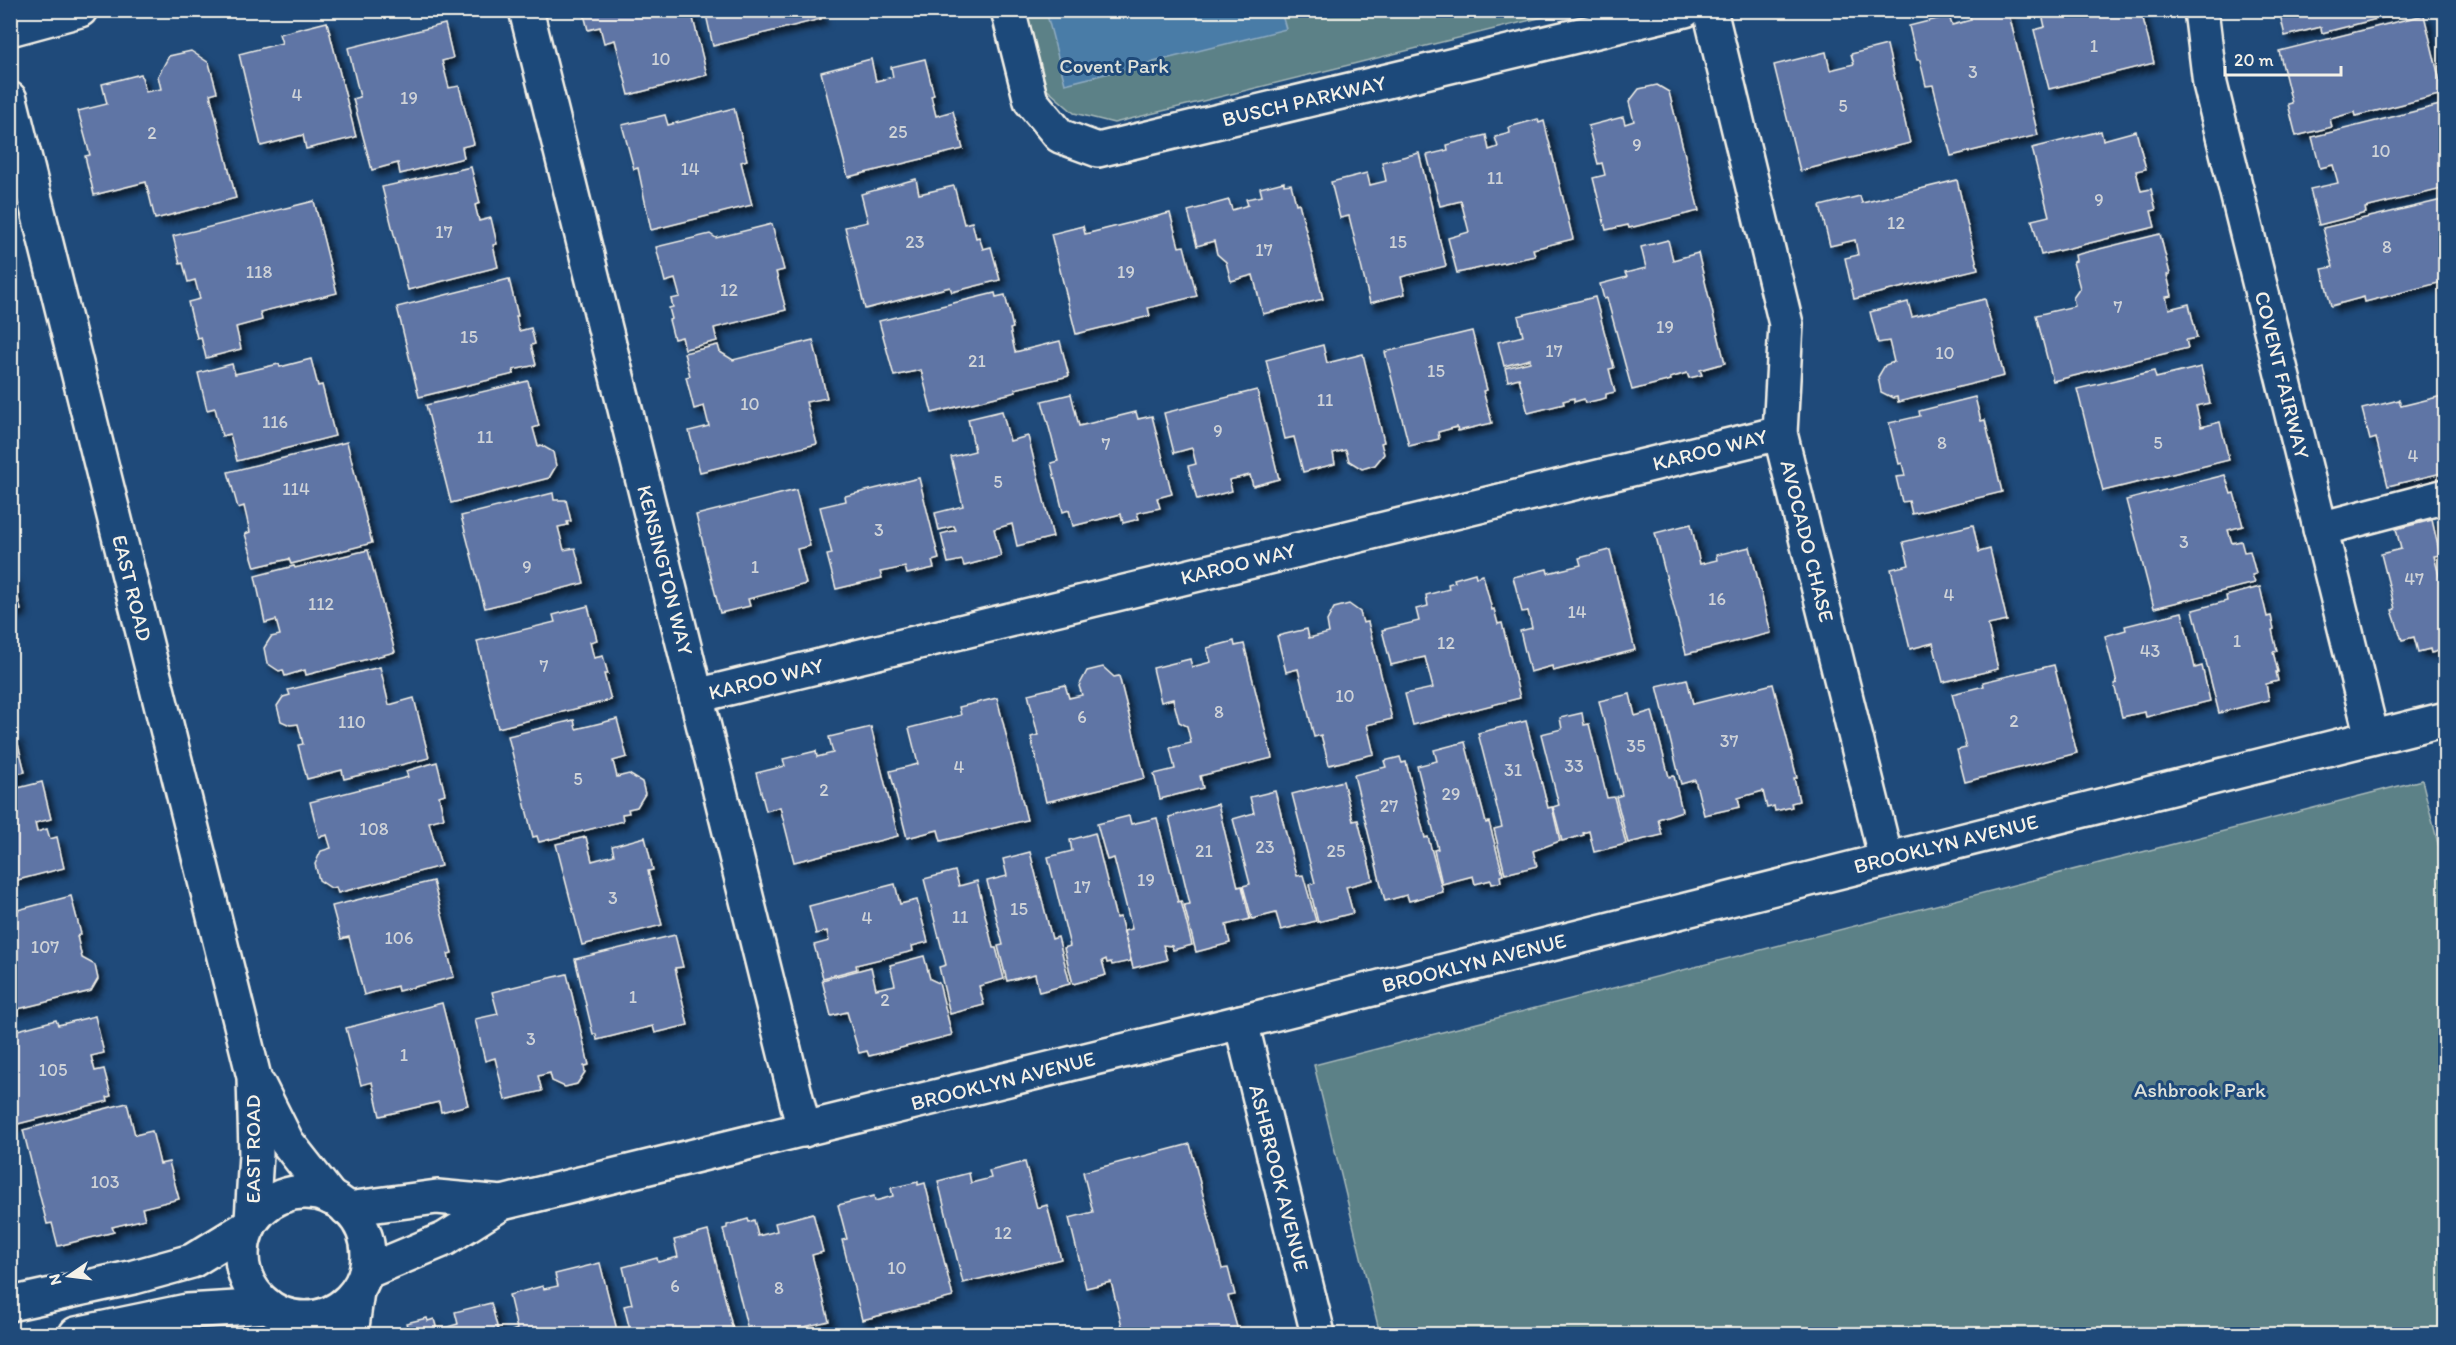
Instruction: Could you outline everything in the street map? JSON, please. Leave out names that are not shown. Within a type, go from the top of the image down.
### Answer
[{"type":"street","points":[[10,28],[80,10]]},
{"type":"street","name":"KENSINGTON WAY","points":[[526,10],[804,1130]]},
{"type":"street","name":"BUSCH PARKWAY","points":[[1008,10],[1031,101],[1060,136],[1098,150],[1685,10]]},
{"type":"street","name":"AVOCADO CHASE","points":[[1710,10],[1786,324],[1780,433],[1886,859]]},
{"type":"street","name":"COVENT FAIRWAY","points":[[2201,10],[2210,84],[2372,737]]},
{"type":"street","name":"EAST ROAD","points":[[10,99],[254,1077],[286,1142],[339,1203]]},
{"type":"street","name":"KAROO WAY","points":[[696,696],[1780,433]]},
{"type":"street","points":[[2320,529],[2445,496]]},
{"type":"street","name":"BROOKLYN AVENUE","points":[[361,1282],[445,1239],[502,1203],[1240,1022],[2445,719]]},
{"type":"street","name":"ASHBROOK AVENUE","points":[[1240,1022],[1318,1335]]},
{"type":"street","name":"EAST ROAD","points":[[251,1223],[256,1154],[254,1077]]},
{"type":"street","points":[[10,1304],[134,1277],[192,1261],[251,1223],[266,1206],[283,1196],[303,1192],[339,1203],[364,1234],[367,1245],[351,1335]]},
{"type":"street","name":"BROOKLYN AVENUE","points":[[339,1203],[437,1197],[502,1203]]},
{"type":"street","points":[[251,1223],[242,1251],[242,1263],[251,1288],[277,1317]]},
{"type":"street","points":[[76,1335],[188,1311],[314,1318],[334,1311],[361,1282]]},
{"type":"green space","name":"Covent Park","points":[[1024,11],[1567,11],[1114,123],[1074,113],[1043,86]]},
{"type":"green space","name":"Ashbrook Park","points":[[2422,780],[2446,875],[2445,1334],[1380,1334],[1314,1065]]},
{"type":"water","points":[[1046,11],[1281,11],[1286,29],[1065,84]]},
{"type":"building","points":[[583,10],[691,10],[707,75],[629,95],[615,40],[604,43],[600,27],[588,30]]},
{"type":"building","points":[[705,10],[819,10],[821,19],[713,46]]},
{"type":"building","points":[[1969,10],[2008,10],[2038,135],[1951,156],[1933,85],[1926,86],[1909,26],[1949,16],[1952,25],[1971,20]]},
{"type":"building","points":[[2041,10],[2141,10],[2154,63],[2049,89],[2034,30],[2045,27]]},
{"type":"building","points":[[2279,10],[2399,10],[2400,13],[2322,33],[2321,27],[2285,36]]},
{"type":"building","points":[[2424,15],[2443,94],[2356,116],[2355,112],[2330,119],[2332,127],[2296,136],[2288,104],[2292,103],[2279,51]]},
{"type":"building","points":[[327,22],[356,137],[306,149],[303,135],[261,146],[239,54],[282,43],[279,34]]},
{"type":"building","points":[[445,24],[453,58],[442,61],[449,88],[459,86],[474,144],[462,147],[464,158],[400,174],[398,163],[372,170],[353,99],[360,97],[348,48]]},
{"type":"building","points":[[1887,45],[1910,143],[1800,171],[1774,65],[1826,52],[1830,70],[1854,64],[1851,54]]},
{"type":"building","points":[[191,51],[209,63],[217,92],[210,94],[236,198],[155,219],[146,182],[94,195],[85,156],[90,155],[78,111],[107,104],[102,84],[141,74],[146,92],[161,89],[158,76],[169,56]]},
{"type":"building","points":[[871,59],[876,81],[893,77],[891,67],[925,59],[934,95],[931,96],[936,116],[953,111],[963,149],[848,177],[821,72]]},
{"type":"building","points":[[1657,85],[1669,92],[1699,211],[1629,228],[1628,225],[1606,230],[1593,178],[1605,175],[1602,163],[1598,164],[1588,126],[1623,117],[1625,124],[1634,121],[1629,102],[1639,89]]},
{"type":"building","points":[[2440,105],[2446,123],[2446,188],[2365,208],[2366,213],[2319,225],[2310,189],[2338,183],[2333,165],[2320,168],[2312,137]]},
{"type":"building","points":[[734,108],[747,160],[741,162],[752,205],[651,230],[638,168],[634,169],[622,125],[665,115],[668,125]]},
{"type":"building","points":[[1538,119],[1539,123],[1544,121],[1573,239],[1533,249],[1535,256],[1457,273],[1448,238],[1469,232],[1461,201],[1440,206],[1427,155],[1448,150],[1447,145],[1486,135],[1489,150],[1498,147],[1495,137],[1510,133],[1509,127]]},
{"type":"building","points":[[2101,131],[2103,140],[2136,131],[2146,169],[2136,171],[2141,191],[2151,189],[2156,210],[2151,211],[2155,227],[2041,255],[2032,220],[2049,216],[2032,148]]},
{"type":"building","points":[[1419,153],[1446,266],[1401,277],[1405,294],[1370,303],[1349,216],[1340,218],[1331,182],[1367,173],[1370,185],[1386,181],[1382,162]]},
{"type":"building","points":[[471,167],[480,203],[475,205],[479,221],[491,218],[497,244],[493,245],[498,267],[408,290],[382,187]]},
{"type":"building","points":[[916,179],[919,194],[954,186],[964,224],[972,222],[976,238],[979,237],[983,249],[991,247],[1000,280],[952,292],[950,287],[865,309],[845,227],[868,222],[861,194]]},
{"type":"building","points":[[1957,180],[1978,269],[1854,299],[1845,258],[1858,255],[1855,240],[1830,246],[1820,206],[1860,196],[1862,203]]},
{"type":"building","points":[[1284,182],[1284,185],[1291,184],[1296,204],[1299,203],[1323,299],[1263,314],[1253,275],[1231,281],[1226,262],[1217,254],[1214,241],[1197,246],[1188,211],[1229,200],[1232,210],[1248,205],[1246,199],[1262,196],[1260,188]]},
{"type":"building","points":[[2446,199],[2446,281],[2365,302],[2364,297],[2331,306],[2322,269],[2333,267],[2323,228]]},
{"type":"building","points":[[314,201],[337,293],[260,312],[262,320],[236,327],[241,349],[206,358],[201,337],[197,338],[188,302],[200,299],[195,280],[188,282],[183,263],[180,264],[173,236]]},
{"type":"building","points":[[1170,213],[1179,247],[1184,246],[1197,296],[1148,308],[1150,316],[1076,334],[1051,234],[1083,226],[1085,234]]},
{"type":"building","points":[[772,224],[784,270],[776,272],[786,310],[714,328],[717,341],[685,349],[682,337],[674,339],[669,320],[672,319],[669,308],[673,307],[671,299],[680,297],[675,279],[665,282],[656,247],[710,234],[716,238]]},
{"type":"building","points":[[2160,234],[2170,274],[2167,275],[2172,296],[2166,297],[2169,309],[2189,304],[2197,338],[2186,340],[2188,348],[2053,381],[2036,315],[2075,306],[2073,298],[2080,288],[2073,262],[2076,261],[2075,255]]},
{"type":"building","points":[[1668,240],[1673,260],[1698,253],[1725,363],[1700,370],[1702,375],[1689,378],[1687,373],[1670,378],[1671,380],[1632,390],[1607,298],[1604,299],[1600,284],[1627,277],[1625,273],[1646,268],[1641,247]]},
{"type":"building","points":[[509,279],[518,316],[516,316],[519,331],[531,328],[535,344],[531,345],[536,365],[513,370],[514,374],[419,397],[397,307]]},
{"type":"building","points":[[995,293],[996,297],[1005,295],[1013,328],[1010,329],[1015,352],[1060,341],[1069,376],[932,413],[921,370],[894,376],[879,321]]},
{"type":"building","points":[[1595,297],[1614,368],[1609,369],[1615,392],[1606,394],[1606,398],[1585,403],[1584,399],[1574,402],[1574,398],[1563,401],[1564,404],[1528,413],[1519,378],[1508,381],[1505,368],[1530,362],[1530,359],[1504,366],[1498,342],[1523,336],[1518,316]]},
{"type":"building","points":[[1985,299],[2004,376],[1898,402],[1897,397],[1893,398],[1881,392],[1878,377],[1885,365],[1894,362],[1889,341],[1878,343],[1870,312],[1908,302],[1912,317]]},
{"type":"building","points":[[1472,331],[1487,390],[1483,391],[1492,423],[1458,431],[1457,427],[1438,432],[1439,439],[1409,446],[1385,352]]},
{"type":"building","points":[[813,340],[827,398],[806,402],[817,444],[700,472],[689,431],[709,426],[704,406],[694,409],[686,377],[690,376],[684,353],[718,345],[720,352],[733,360]]},
{"type":"building","points":[[1323,345],[1327,363],[1363,354],[1384,442],[1381,443],[1384,454],[1375,465],[1362,469],[1349,461],[1346,450],[1333,453],[1335,464],[1303,472],[1294,437],[1285,439],[1266,360]]},
{"type":"building","points":[[311,359],[318,386],[322,385],[335,436],[237,461],[230,434],[222,436],[215,408],[207,410],[198,373],[232,364],[235,374],[279,364],[280,367]]},
{"type":"building","points":[[2201,367],[2210,403],[2196,406],[2201,427],[2220,422],[2229,460],[2103,491],[2077,389],[2154,371],[2156,378]]},
{"type":"building","points":[[528,381],[539,426],[533,428],[538,446],[541,445],[553,452],[556,466],[549,478],[451,503],[426,405]]},
{"type":"building","points":[[1257,390],[1279,479],[1253,486],[1250,475],[1229,480],[1232,491],[1197,500],[1188,466],[1196,464],[1192,448],[1174,453],[1164,413]]},
{"type":"building","points":[[1071,394],[1079,426],[1136,412],[1138,419],[1152,416],[1172,494],[1157,498],[1160,508],[1137,513],[1139,519],[1123,523],[1121,514],[1073,526],[1069,510],[1063,512],[1051,463],[1058,461],[1042,401]]},
{"type":"building","points":[[2446,395],[2446,472],[2388,486],[2376,438],[2370,440],[2362,409],[2399,400],[2401,406]]},
{"type":"building","points":[[1975,397],[1981,421],[1985,420],[2002,492],[1912,514],[1909,501],[1902,502],[1896,477],[1905,476],[1902,463],[1899,464],[1889,423],[1920,416],[1919,411]]},
{"type":"building","points":[[1002,411],[1010,441],[1028,436],[1053,537],[1017,546],[1012,524],[994,529],[1001,556],[964,566],[962,560],[948,563],[941,534],[956,530],[954,526],[939,530],[935,513],[963,506],[951,457],[975,451],[968,419]]},
{"type":"building","points":[[347,442],[372,543],[291,564],[289,559],[255,567],[245,534],[250,532],[244,506],[238,508],[228,472]]},
{"type":"building","points":[[2225,475],[2231,494],[2234,493],[2243,526],[2228,530],[2232,543],[2241,541],[2244,552],[2250,551],[2256,574],[2252,575],[2255,583],[2154,608],[2126,500]]},
{"type":"building","points":[[919,478],[939,559],[932,561],[934,568],[907,574],[905,567],[880,572],[882,578],[836,589],[827,555],[832,554],[820,507],[846,501],[845,496]]},
{"type":"building","points":[[796,490],[810,546],[797,549],[806,584],[748,599],[750,606],[720,613],[696,515]]},
{"type":"building","points":[[553,493],[554,500],[566,500],[571,521],[567,522],[568,525],[558,527],[564,550],[575,548],[584,583],[485,608],[461,516]]},
{"type":"building","points":[[2432,520],[2440,555],[2434,556],[2446,602],[2446,649],[2431,653],[2430,649],[2418,652],[2414,637],[2402,640],[2392,610],[2395,609],[2381,554],[2401,549],[2396,529]]},
{"type":"building","points":[[1691,524],[1700,564],[1717,560],[1716,555],[1750,547],[1771,633],[1686,654],[1655,533]]},
{"type":"building","points":[[1973,525],[1979,552],[1990,549],[2007,621],[1988,625],[1998,669],[1943,682],[1933,643],[1910,649],[1891,569],[1909,565],[1903,542]]},
{"type":"building","points":[[368,550],[395,652],[306,675],[305,670],[285,676],[283,670],[279,671],[267,663],[264,648],[271,637],[280,635],[276,620],[265,623],[255,576]]},
{"type":"building","points":[[1610,550],[1635,650],[1553,671],[1552,666],[1530,672],[1520,631],[1532,628],[1528,611],[1522,612],[1513,577],[1547,569],[1548,573],[1581,565],[1579,558]]},
{"type":"building","points":[[1475,573],[1476,577],[1483,575],[1492,610],[1494,609],[1498,624],[1502,623],[1520,698],[1413,725],[1405,694],[1433,688],[1425,657],[1391,665],[1382,630],[1419,621],[1416,609],[1428,606],[1426,595],[1449,589],[1448,584],[1455,582],[1454,579]]},
{"type":"building","points":[[12,575],[21,610],[10,613],[10,576]]},
{"type":"building","points":[[2260,587],[2267,617],[2271,616],[2274,629],[2272,630],[2277,651],[2273,652],[2278,681],[2266,684],[2269,700],[2219,713],[2193,610],[2227,601],[2226,596]]},
{"type":"building","points":[[1349,604],[1360,612],[1363,623],[1368,622],[1392,719],[1367,725],[1374,754],[1329,765],[1321,735],[1314,737],[1298,669],[1286,672],[1277,636],[1307,629],[1309,638],[1329,633],[1327,621],[1334,608]]},
{"type":"building","points":[[588,606],[597,640],[590,642],[594,658],[603,656],[608,674],[604,674],[611,700],[498,728],[477,641],[555,622],[553,615]]},
{"type":"building","points":[[2182,612],[2195,668],[2202,666],[2210,701],[2146,717],[2145,712],[2122,717],[2114,684],[2117,683],[2105,636],[2126,630],[2125,626]]},
{"type":"building","points":[[1234,641],[1235,646],[1244,644],[1272,758],[1200,776],[1203,788],[1160,799],[1154,774],[1175,769],[1170,748],[1191,743],[1187,726],[1179,722],[1173,699],[1161,702],[1153,668],[1190,659],[1192,667],[1211,662],[1207,648]]},
{"type":"building","points":[[2054,665],[2077,753],[1965,782],[1957,750],[1966,748],[1952,694],[1984,686],[1983,682]]},
{"type":"building","points":[[380,667],[389,705],[414,698],[429,758],[344,779],[342,770],[307,779],[298,745],[303,744],[298,724],[290,725],[281,721],[277,706],[283,697],[290,695],[288,690]]},
{"type":"building","points":[[1103,667],[1114,677],[1119,676],[1145,778],[1046,802],[1031,737],[1038,735],[1028,694],[1065,685],[1069,698],[1082,695],[1079,686],[1087,671]]},
{"type":"building","points":[[1687,679],[1693,704],[1773,684],[1797,778],[1794,778],[1799,801],[1791,803],[1792,807],[1775,811],[1774,806],[1767,808],[1763,791],[1738,798],[1740,807],[1704,815],[1695,780],[1681,784],[1657,686]]},
{"type":"building","points":[[1630,694],[1635,716],[1652,711],[1669,777],[1674,776],[1682,811],[1658,819],[1662,835],[1628,843],[1616,797],[1622,795],[1599,701]]},
{"type":"building","points":[[997,698],[1027,820],[941,841],[938,830],[907,838],[890,771],[918,764],[909,728],[961,715],[959,707]]},
{"type":"building","points":[[1582,713],[1584,725],[1589,724],[1607,798],[1614,797],[1626,844],[1594,852],[1589,831],[1583,833],[1584,835],[1562,841],[1553,807],[1559,805],[1541,734],[1562,729],[1560,718]]},
{"type":"building","points":[[617,719],[627,757],[613,761],[617,777],[629,774],[642,782],[645,794],[637,807],[628,809],[629,813],[622,814],[623,821],[539,842],[537,836],[533,837],[508,736],[574,720],[576,729]]},
{"type":"building","points":[[1526,721],[1548,808],[1552,807],[1560,841],[1533,851],[1537,866],[1505,874],[1494,829],[1502,827],[1478,733]]},
{"type":"building","points":[[871,727],[898,836],[794,862],[780,807],[766,811],[756,773],[785,766],[783,759],[816,751],[817,757],[833,753],[829,737]]},
{"type":"building","points":[[16,736],[25,772],[16,774],[18,783],[10,785],[10,737]]},
{"type":"building","points":[[1465,742],[1486,823],[1489,822],[1503,875],[1500,876],[1501,882],[1492,884],[1491,880],[1475,884],[1473,876],[1442,884],[1434,850],[1438,849],[1417,766],[1437,761],[1434,750]]},
{"type":"building","points":[[1400,757],[1402,763],[1406,762],[1425,838],[1428,837],[1443,892],[1409,901],[1407,895],[1385,901],[1354,775],[1386,767],[1384,761]]},
{"type":"building","points":[[437,762],[445,794],[439,796],[444,818],[429,822],[441,866],[338,893],[336,887],[331,888],[319,880],[315,864],[321,851],[331,848],[327,835],[319,837],[310,802],[408,777],[406,771]]},
{"type":"building","points":[[1343,781],[1353,821],[1358,820],[1373,880],[1346,887],[1353,913],[1318,922],[1309,885],[1315,883],[1292,794]]},
{"type":"building","points":[[42,782],[51,819],[35,823],[37,832],[47,829],[50,839],[57,837],[64,868],[10,882],[10,790]]},
{"type":"building","points":[[1275,791],[1297,876],[1303,875],[1316,921],[1281,930],[1276,913],[1252,919],[1243,886],[1250,884],[1233,819],[1254,813],[1250,797]]},
{"type":"building","points":[[1218,804],[1238,887],[1242,886],[1250,919],[1226,925],[1230,943],[1196,952],[1184,905],[1190,904],[1169,817]]},
{"type":"building","points":[[1129,816],[1131,824],[1157,818],[1178,902],[1181,901],[1192,945],[1173,950],[1172,946],[1163,945],[1167,960],[1133,968],[1124,931],[1132,929],[1114,858],[1107,860],[1097,824]]},
{"type":"building","points":[[1095,833],[1116,918],[1120,917],[1131,961],[1112,965],[1111,962],[1107,963],[1106,959],[1102,961],[1106,975],[1073,984],[1064,948],[1070,946],[1048,857],[1072,851],[1070,840]]},
{"type":"building","points":[[586,837],[592,861],[614,855],[612,846],[645,837],[653,870],[648,871],[662,925],[582,945],[556,844]]},
{"type":"building","points":[[1030,852],[1052,939],[1058,937],[1070,984],[1039,992],[1035,974],[1007,981],[998,946],[1003,945],[987,881],[1007,876],[1003,859]]},
{"type":"building","points":[[955,871],[959,886],[977,881],[993,948],[996,948],[1004,979],[979,986],[984,1005],[950,1014],[939,967],[946,965],[924,879]]},
{"type":"building","points":[[433,881],[452,953],[448,954],[454,977],[398,991],[397,986],[364,995],[349,937],[341,939],[332,906]]},
{"type":"building","points":[[895,884],[900,904],[917,900],[928,942],[912,946],[913,951],[856,965],[857,969],[823,978],[814,945],[829,941],[827,931],[816,934],[809,906]]},
{"type":"building","points":[[71,896],[81,934],[77,936],[82,958],[95,965],[98,979],[91,991],[10,1011],[10,912]]},
{"type":"building","points":[[675,935],[683,967],[675,968],[688,1025],[655,1033],[653,1026],[597,1040],[596,1034],[593,1034],[575,959]]},
{"type":"building","points":[[924,956],[930,979],[939,983],[952,1035],[869,1056],[867,1051],[859,1053],[847,1012],[831,1016],[822,980],[871,967],[876,989],[895,985],[890,965]]},
{"type":"building","points":[[567,974],[589,1065],[584,1066],[585,1072],[577,1084],[565,1087],[552,1081],[550,1073],[538,1076],[542,1091],[505,1100],[495,1058],[485,1061],[475,1019],[498,1014],[492,992]]},
{"type":"building","points":[[442,1003],[468,1105],[441,1112],[439,1102],[380,1116],[372,1082],[361,1085],[346,1028]]},
{"type":"building","points":[[95,1016],[104,1053],[91,1056],[95,1071],[104,1069],[111,1096],[107,1097],[108,1101],[10,1126],[10,1032],[56,1020],[58,1025]]},
{"type":"building","points":[[127,1103],[135,1135],[152,1131],[160,1164],[169,1162],[179,1199],[142,1208],[145,1219],[112,1227],[114,1232],[58,1246],[52,1223],[47,1224],[23,1130]]},
{"type":"building","points":[[1190,1144],[1222,1269],[1228,1268],[1235,1295],[1228,1296],[1239,1334],[1124,1334],[1111,1282],[1086,1288],[1069,1218],[1093,1212],[1083,1172]]},
{"type":"building","points":[[1025,1162],[1037,1208],[1047,1205],[1061,1259],[963,1283],[938,1181],[969,1173],[971,1183],[991,1178],[989,1171]]},
{"type":"building","points":[[918,1182],[918,1185],[925,1183],[953,1297],[862,1320],[842,1240],[847,1239],[838,1205],[874,1196],[875,1201],[893,1196],[891,1188]]},
{"type":"building","points":[[813,1213],[823,1252],[812,1255],[829,1321],[775,1334],[749,1334],[723,1229],[727,1228],[727,1225],[748,1219],[749,1222],[754,1220],[758,1236],[777,1231],[775,1223]]},
{"type":"building","points":[[708,1231],[734,1334],[631,1334],[624,1306],[632,1304],[623,1267],[657,1258],[658,1262],[678,1257],[674,1240]]},
{"type":"building","points":[[600,1263],[618,1334],[513,1334],[512,1331],[517,1329],[509,1295],[543,1286],[544,1289],[558,1286],[555,1274]]},
{"type":"building","points":[[491,1303],[499,1334],[402,1334],[401,1328],[407,1326],[406,1323],[427,1318],[428,1321],[434,1319],[437,1330],[458,1324],[455,1312]]}]
